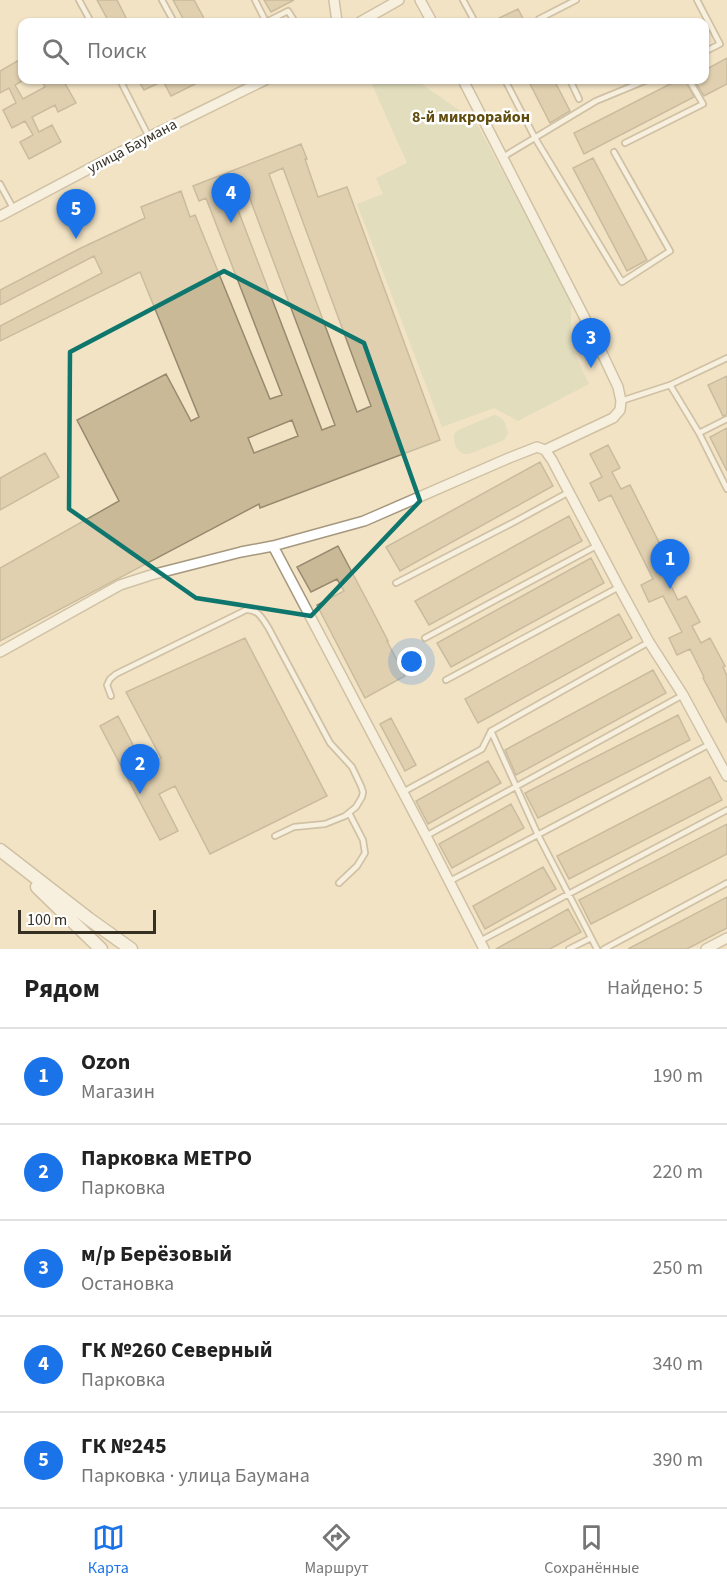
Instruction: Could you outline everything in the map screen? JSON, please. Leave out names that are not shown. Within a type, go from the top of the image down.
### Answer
[{"type":"main road","points":[[0,850],[101,949]]},
{"type":"main road","points":[[0,850],[131,949]]},
{"type":"street","points":[[334,0],[337,18]]},
{"type":"street","points":[[367,18],[399,0]]},
{"type":"street","points":[[420,0],[430,18]]},
{"type":"street","name":"улица Баумана","points":[[0,216],[149,137],[257,84]]},
{"type":"street","points":[[464,84],[618,387],[620,410],[613,418],[545,450]]},
{"type":"street","points":[[0,652],[120,585],[364,520],[537,447],[545,450],[650,642],[683,695],[727,776]]},
{"type":"street","points":[[273,546],[482,945]]},
{"type":"street","points":[[706,949],[727,938]]},
{"type":"lane","points":[[79,0],[89,18]]},
{"type":"lane","points":[[162,0],[172,18]]},
{"type":"lane","points":[[255,0],[264,18]]},
{"type":"lane","points":[[463,0],[473,18]]},
{"type":"lane","points":[[541,18],[576,0]]},
{"type":"lane","points":[[697,0],[706,18]]},
{"type":"lane","points":[[274,18],[288,11],[292,18]]},
{"type":"lane","points":[[709,23],[720,44],[709,50]]},
{"type":"lane","points":[[122,84],[149,137]]},
{"type":"lane","points":[[507,84],[536,138],[622,282],[670,251],[614,152]]},
{"type":"lane","points":[[572,84],[579,99]]},
{"type":"lane","points":[[503,157],[596,101],[637,84]]},
{"type":"lane","points":[[625,143],[703,104],[691,84]]},
{"type":"lane","points":[[0,184],[13,209]]},
{"type":"lane","points":[[621,401],[670,385],[727,358]]},
{"type":"lane","points":[[670,385],[699,432],[727,489]]},
{"type":"lane","points":[[699,432],[727,419]]},
{"type":"lane","points":[[396,584],[569,492]]},
{"type":"lane","points":[[425,638],[598,545]]},
{"type":"lane","points":[[446,680],[620,587]]},
{"type":"lane","points":[[111,696],[107,685],[116,674],[246,610],[253,610],[268,627],[330,743],[350,765],[363,789],[362,797],[349,813],[325,824],[294,827],[275,836]]},
{"type":"lane","points":[[403,792],[482,748],[491,731],[650,642]]},
{"type":"lane","points":[[426,836],[683,695]]},
{"type":"lane","points":[[491,731],[538,835],[597,949]]},
{"type":"lane","points":[[450,881],[711,744]]},
{"type":"lane","points":[[482,945],[569,895],[727,810]]},
{"type":"lane","points":[[339,884],[357,867],[365,853],[363,840],[349,813]]},
{"type":"lane","points":[[604,949],[727,883]]},
{"type":"lane","points":[[569,949],[591,938]]},
{"type":"highlighted area","points":[[224,271],[364,343],[420,501],[311,616],[196,598],[69,509],[70,352]]},
{"type":"green space","points":[[372,84],[422,84],[476,122],[571,300],[571,346],[589,384],[518,421],[494,408],[442,427],[357,204],[383,194],[376,178],[407,163]]},
{"type":"green space","points":[[494,415],[500,417],[505,424],[508,434],[504,440],[469,454],[459,451],[454,434],[458,430]]},
{"type":"building","points":[[97,0],[117,0],[126,18],[107,18]]},
{"type":"building","points":[[173,0],[194,0],[204,18],[183,18]]},
{"type":"building","points":[[264,0],[294,0],[271,12]]},
{"type":"building","points":[[518,9],[523,18],[499,18]]},
{"type":"building","points":[[727,58],[727,84],[704,96],[696,84],[709,84],[709,68]]},
{"type":"building","points":[[18,61],[18,83],[15,85],[23,99],[45,87],[43,84],[65,84],[76,103],[58,112],[55,105],[32,117],[39,132],[52,125],[61,142],[29,159],[20,142],[33,135],[25,121],[12,128],[3,110],[16,103],[9,88],[0,93],[0,71]]},
{"type":"building","points":[[140,84],[157,84],[144,90]]},
{"type":"building","points":[[165,84],[195,84],[171,96]]},
{"type":"building","points":[[530,84],[556,84],[570,111],[550,123]]},
{"type":"building","points":[[670,84],[687,84],[694,97],[584,154],[574,133]]},
{"type":"building","points":[[301,144],[318,197],[347,187],[440,440],[260,508],[259,504],[0,641],[0,568],[119,501],[77,420],[166,374],[191,421],[199,417],[140,272],[0,341],[0,326],[102,273],[94,256],[0,305],[0,290],[145,218],[141,207],[181,191],[190,217],[195,215],[270,399],[282,395],[206,198],[199,201],[193,186]],"holes":[[[283,168],[371,406],[357,412],[269,174]],[[244,183],[335,425],[322,430],[230,189]],[[292,420],[298,436],[254,453],[248,438]]]},
{"type":"building","points":[[593,158],[647,260],[627,271],[573,168]]},
{"type":"building","points":[[727,376],[727,415],[723,416],[708,385]]},
{"type":"building","points":[[727,428],[727,471],[710,437]]},
{"type":"building","points":[[608,445],[620,468],[612,472],[621,489],[630,485],[672,568],[664,572],[678,600],[686,596],[700,622],[692,626],[701,643],[710,638],[725,666],[723,667],[727,676],[727,723],[690,649],[677,655],[669,638],[682,632],[663,596],[649,602],[641,585],[653,579],[611,495],[599,501],[590,483],[602,477],[590,454]]},
{"type":"building","points":[[45,453],[59,477],[0,510],[0,478]]},
{"type":"building","points":[[540,462],[553,486],[400,571],[386,547]]},
{"type":"building","points":[[569,516],[582,541],[429,625],[415,601]]},
{"type":"building","points":[[338,546],[405,676],[365,698],[317,605],[344,591],[337,579],[311,592],[297,567]]},
{"type":"building","points":[[591,558],[604,583],[451,667],[437,643]]},
{"type":"building","points":[[619,614],[632,638],[478,723],[465,699]]},
{"type":"building","points":[[245,638],[327,796],[210,854],[175,786],[159,794],[178,831],[160,840],[100,726],[118,716],[144,766],[161,758],[126,692]]},
{"type":"building","points":[[653,670],[666,693],[516,775],[505,750]]},
{"type":"building","points":[[678,715],[690,740],[538,818],[525,793]]},
{"type":"building","points":[[391,718],[416,765],[405,771],[380,724]]},
{"type":"building","points":[[488,761],[501,783],[428,824],[416,801]]},
{"type":"building","points":[[710,777],[722,800],[569,879],[557,856]]},
{"type":"building","points":[[511,804],[524,828],[452,868],[439,844]]},
{"type":"building","points":[[727,824],[727,854],[591,924],[579,900]]},
{"type":"building","points":[[543,867],[556,889],[485,929],[473,906]]},
{"type":"building","points":[[727,897],[727,928],[687,949],[628,949]]},
{"type":"building","points":[[568,909],[581,932],[550,949],[496,949]]},
{"type":"place","name":"ГК №260 Северный","points":[[231,223]]},
{"type":"place","name":"ГК №245","points":[[76,239]]},
{"type":"place","name":"м/р Берёзовый","points":[[591,368]]},
{"type":"place","name":"Ozon","points":[[670,589]]},
{"type":"place","name":"Парковка МЕТРО","points":[[140,794]]},
{"type":"district","name":"8-й микрорайон","points":[[471,116]]}]
